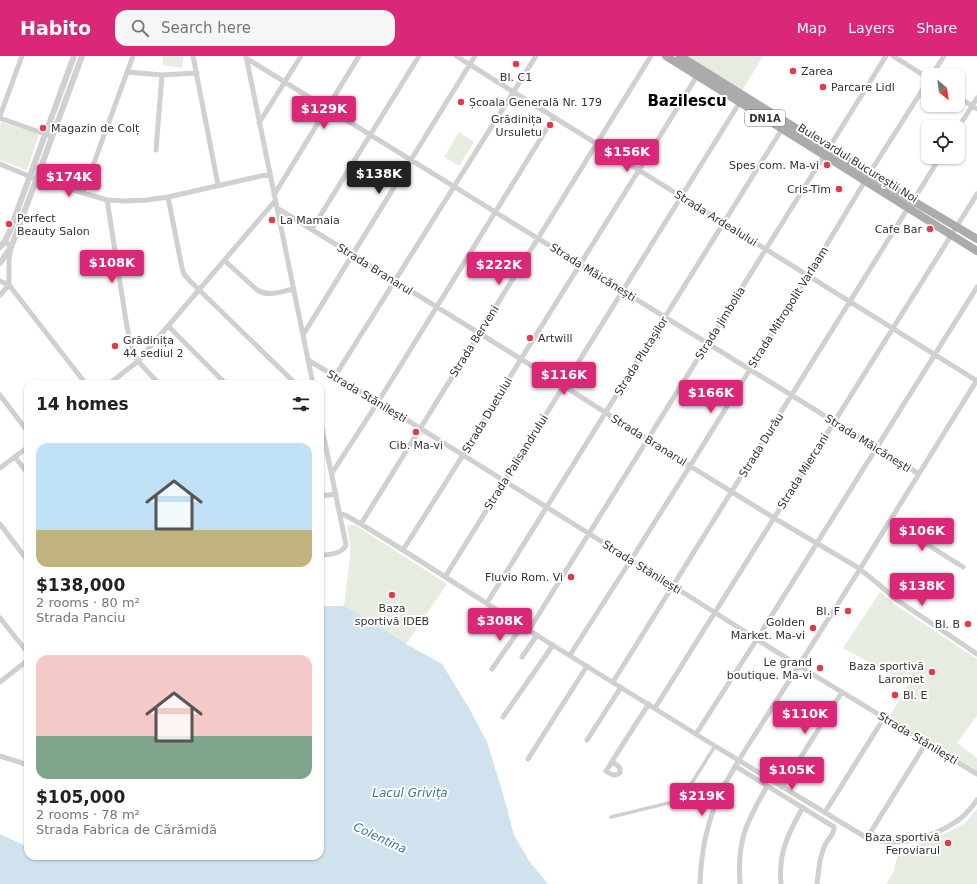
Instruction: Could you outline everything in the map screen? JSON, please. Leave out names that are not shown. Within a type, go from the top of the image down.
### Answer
[{"type":"main road","name":"Bulevardul Bucureștii Noi","points":[[666,56],[782,129],[826,152]]},
{"type":"main road","name":"Bulevardul Bucureștii Noi","points":[[680,56],[826,152],[910,204],[951,235],[977,251]]},
{"type":"main road","name":"Bulevardul Bucureștii Noi","points":[[910,204],[957,226],[977,239]]},
{"type":"street","points":[[21,56],[0,117],[49,135]]},
{"type":"street","points":[[49,135],[74,56]]},
{"type":"street","points":[[0,247],[9,233],[82,56]]},
{"type":"street","points":[[83,193],[132,56]]},
{"type":"street","points":[[194,56],[218,186]]},
{"type":"street","points":[[260,123],[301,56]]},
{"type":"street","points":[[274,195],[359,56]]},
{"type":"street","points":[[312,229],[419,56]]},
{"type":"street","name":"Strada Ardealului","points":[[456,56],[977,381]]},
{"type":"street","points":[[303,335],[475,56]]},
{"type":"street","points":[[335,376],[536,56]]},
{"type":"street","name":"Strada Berveni","points":[[361,524],[651,56]]},
{"type":"street","name":"Strada Jimbolia","points":[[529,630],[886,56]]},
{"type":"street","points":[[892,56],[921,75]]},
{"type":"street","points":[[936,68],[944,56]]},
{"type":"street","points":[[246,57],[312,380]]},
{"type":"street","name":"Strada Măicănești","points":[[246,57],[919,474]]},
{"type":"street","points":[[127,72],[162,75],[197,73]]},
{"type":"street","points":[[156,150],[162,75]]},
{"type":"street","name":"Strada Duetului","points":[[403,550],[520,359],[697,76]]},
{"type":"street","name":"Strada Mitropolit Varlaam","points":[[570,655],[690,466],[921,90]]},
{"type":"street","points":[[964,120],[975,107],[977,98]]},
{"type":"street","points":[[965,101],[975,107]]},
{"type":"street","name":"Strada Palisandrului","points":[[445,577],[740,102]]},
{"type":"street","points":[[332,473],[378,402],[554,118]]},
{"type":"street","name":"Strada Plutașilor","points":[[487,603],[782,129]]},
{"type":"street","points":[[0,164],[33,177],[107,200],[147,200],[168,197],[270,174]]},
{"type":"street","name":"Strada Durău","points":[[613,682],[936,164]]},
{"type":"street","points":[[0,296],[9,285],[10,247],[33,177]]},
{"type":"street","name":"Strada Miercani","points":[[655,708],[977,194]]},
{"type":"street","points":[[168,197],[182,268],[187,278],[292,380]]},
{"type":"street","points":[[107,200],[130,343],[134,355],[138,361],[155,380]]},
{"type":"street","points":[[114,380],[138,361],[275,201]]},
{"type":"street","name":"Strada Branarul","points":[[277,208],[690,466],[860,569],[901,603],[977,654]]},
{"type":"street","points":[[5,241],[10,247]]},
{"type":"street","points":[[0,263],[10,247]]},
{"type":"street","points":[[225,261],[262,293],[269,294],[293,289]]},
{"type":"street","points":[[0,281],[9,285],[83,380]]},
{"type":"street","points":[[696,734],[977,287]]},
{"type":"street","points":[[168,326],[222,380]]},
{"type":"street","name":"Strada Stănilești","points":[[308,360],[589,533],[799,666],[977,774]]},
{"type":"street","points":[[700,884],[704,840],[710,818],[722,790],[735,766],[890,522],[977,381]]},
{"type":"street","points":[[0,395],[24,427]]},
{"type":"street","points":[[324,436],[346,540],[345,548],[340,552],[324,554]]},
{"type":"street","points":[[0,468],[24,450]]},
{"type":"street","points":[[15,457],[24,469]]},
{"type":"street","points":[[324,496],[336,494]]},
{"type":"street","points":[[340,514],[345,515],[361,524],[403,550],[570,655],[585,668],[613,682],[739,761],[868,838],[886,842],[903,842],[928,836],[960,819],[968,812],[977,800]]},
{"type":"street","points":[[890,522],[963,567]]},
{"type":"street","points":[[0,524],[24,556]]},
{"type":"street","points":[[0,619],[24,648]]},
{"type":"street","points":[[492,669],[522,626]]},
{"type":"street","points":[[522,657],[537,635]]},
{"type":"street","points":[[503,718],[554,646]]},
{"type":"street","points":[[0,682],[24,663]]},
{"type":"street","points":[[528,759],[585,668]]},
{"type":"street","points":[[587,740],[621,687]]},
{"type":"street","points":[[782,787],[842,692]]},
{"type":"street","points":[[612,762],[649,704]]},
{"type":"street","points":[[824,812],[884,718]]},
{"type":"street","points":[[868,838],[926,743]]},
{"type":"street","points":[[611,817],[681,800],[715,746]]},
{"type":"street","points":[[0,756],[24,764]]},
{"type":"street","points":[[735,766],[834,826],[835,828],[820,857],[817,883]]},
{"type":"street","points":[[740,884],[741,850],[744,834],[754,810],[768,786]]},
{"type":"street","points":[[781,884],[780,872],[783,850],[787,838],[803,808]]},
{"type":"shaded area","points":[[163,56],[184,56],[182,68],[162,65]]},
{"type":"shaded area","points":[[687,56],[763,56],[742,91]]},
{"type":"shaded area","points":[[1,122],[39,134],[27,170],[0,160]]},
{"type":"shaded area","points":[[459,132],[474,142],[459,166],[444,157]]},
{"type":"shaded area","name":"Baza sportivă IDEB","points":[[350,525],[355,525],[447,584],[406,644],[374,622],[344,606],[350,558],[350,545],[347,527]]},
{"type":"shaded area","name":"Baza sportivă Laromet","points":[[880,592],[894,604],[977,659],[977,716],[957,743],[977,758],[977,771],[889,717],[909,684],[843,648]]},
{"type":"shaded area","name":"Baza sportivă Feroviarul","points":[[977,809],[977,884],[886,884],[894,871],[898,853],[902,849],[936,838],[964,824]]},
{"type":"water","name":"Lacul Grivița","points":[[324,606],[344,606],[374,622],[406,644],[442,664],[469,708],[487,742],[514,835],[529,861],[548,884],[0,884],[0,834],[24,845],[24,860],[324,860]]},
{"type":"place","name":"Bl. C1","points":[[516,64]]},
{"type":"place","name":"Zarea","points":[[793,71]]},
{"type":"place","name":"Parcare Lidl","points":[[823,87]]},
{"type":"place","name":"Școala Generală Nr. 179","points":[[461,102]]},
{"type":"place","name":"Grădinița Ursuletu","points":[[550,125]]},
{"type":"place","name":"Magazin de Colț","points":[[43,128]]},
{"type":"place","name":"Spes com. Ma-vi","points":[[827,165]]},
{"type":"place","name":"Cris-Tim","points":[[839,189]]},
{"type":"place","name":"La Mamaia","points":[[272,220]]},
{"type":"place","name":"Perfect Beauty Salon","points":[[9,224]]},
{"type":"place","name":"Cafe Bar","points":[[930,229]]},
{"type":"place","name":"Artwill","points":[[530,338]]},
{"type":"place","name":"Grădinița 44 sediul 2","points":[[115,346]]},
{"type":"place","name":"Cib. Ma-vi","points":[[416,432]]},
{"type":"place","name":"Fluvio Rom. Vi","points":[[571,577]]},
{"type":"place","name":"Baza sportivă IDEB","points":[[392,595]]},
{"type":"place","name":"Bl. F","points":[[848,611]]},
{"type":"place","name":"Bl. B","points":[[968,624]]},
{"type":"place","name":"Golden Market. Ma-vi","points":[[813,628]]},
{"type":"place","name":"Le grand boutique. Ma-vi","points":[[820,668]]},
{"type":"place","name":"Baza sportivă Laromet","points":[[932,672]]},
{"type":"place","name":"Bl. E","points":[[895,695]]},
{"type":"place","name":"Baza sportivă Feroviarul","points":[[948,843]]},
{"type":"district","name":"Bazilescu","points":[[687,101]]},
{"type":"water label","name":"Colentina","points":[[380,838]]}]
